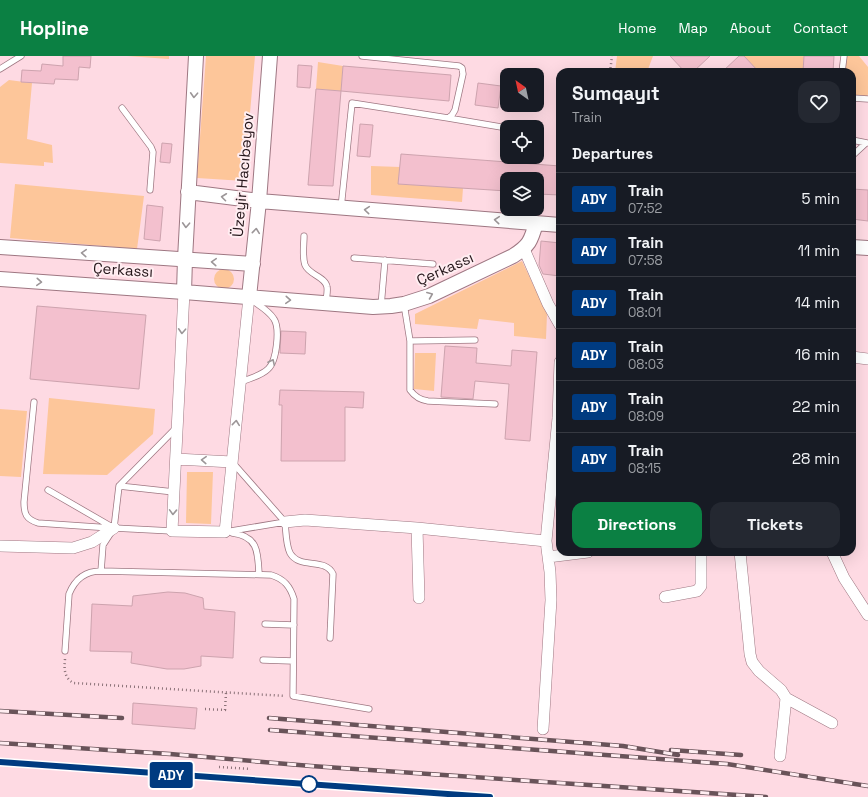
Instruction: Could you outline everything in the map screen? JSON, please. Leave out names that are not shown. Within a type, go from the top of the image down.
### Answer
[{"type":"street","points":[[196,56],[172,531],[225,532],[249,297]]},
{"type":"street","name":"Üzeyir Hacıbəyov","points":[[249,297],[259,201],[270,56]]},
{"type":"street","points":[[188,192],[259,201],[556,225]]},
{"type":"street","points":[[536,223],[531,241],[524,249],[548,304],[556,318]]},
{"type":"street","name":"Çerkassı","points":[[0,247],[253,264]]},
{"type":"street","points":[[856,247],[868,248]]},
{"type":"street","name":"Çerkassı","points":[[0,279],[380,307],[404,304],[430,296],[524,249]]},
{"type":"street","points":[[856,358],[868,359]]},
{"type":"street","points":[[543,729],[551,600],[546,541],[556,438]]},
{"type":"street","points":[[176,459],[232,462]]},
{"type":"street","points":[[285,522],[305,520],[417,528],[546,541]]},
{"type":"street","points":[[0,546],[73,548],[92,542],[114,528]]},
{"type":"street","points":[[417,528],[419,598]]},
{"type":"street","points":[[548,557],[556,556]]},
{"type":"street","points":[[665,597],[697,591],[701,586],[701,556]]},
{"type":"street","points":[[740,556],[752,662],[759,671],[781,690],[786,698],[832,723]]},
{"type":"street","points":[[834,556],[844,578],[868,615]]},
{"type":"street","points":[[780,756],[786,698]]},
{"type":"lane","points":[[0,69],[21,56]]},
{"type":"lane","points":[[362,56],[459,66],[462,68],[463,74],[455,110],[448,118]]},
{"type":"lane","points":[[842,68],[844,56]]},
{"type":"lane","points":[[856,98],[868,99]]},
{"type":"lane","points":[[341,208],[352,103],[500,127]]},
{"type":"lane","points":[[122,108],[151,147],[150,190]]},
{"type":"lane","points":[[856,141],[867,143]]},
{"type":"lane","points":[[856,153],[867,143]]},
{"type":"lane","points":[[304,236],[304,259],[306,266],[310,272],[324,281],[327,286],[326,303]]},
{"type":"lane","points":[[354,258],[433,264]]},
{"type":"lane","points":[[380,307],[385,260]]},
{"type":"lane","points":[[240,382],[261,374],[268,370],[272,365],[277,330],[276,323],[269,314],[249,297]]},
{"type":"lane","points":[[404,304],[410,341],[410,390],[413,394],[420,400],[495,404]]},
{"type":"lane","points":[[410,341],[475,340]]},
{"type":"lane","points":[[34,402],[24,502],[24,509],[27,517],[31,521],[38,523],[172,531]]},
{"type":"lane","points":[[101,570],[103,545],[114,528],[119,486],[177,427]]},
{"type":"lane","points":[[232,462],[285,522],[288,548],[293,557],[301,562],[328,566],[333,574],[330,638]]},
{"type":"lane","points":[[119,486],[174,492]]},
{"type":"lane","points":[[48,490],[114,528]]},
{"type":"lane","points":[[225,532],[285,522]]},
{"type":"lane","points":[[225,532],[245,536],[251,541],[258,554],[259,574]]},
{"type":"lane","points":[[65,651],[69,594],[72,586],[84,574],[101,570],[272,575],[280,578],[291,590],[294,599],[293,696],[369,710]]},
{"type":"lane","points":[[265,624],[294,625]]},
{"type":"lane","points":[[263,660],[293,661]]},
{"type":"path","points":[[610,68],[612,56]]},
{"type":"path","points":[[65,651],[64,670],[69,680],[73,683],[293,696]]},
{"type":"path","points":[[205,709],[225,710],[226,692]]},
{"type":"path","points":[[219,767],[251,768]]},
{"type":"shaded area","points":[[127,56],[169,56],[169,59]]},
{"type":"shaded area","points":[[206,56],[255,56],[244,181],[197,178]]},
{"type":"shaded area","points":[[617,56],[653,56],[648,68],[616,68]]},
{"type":"shaded area","points":[[744,56],[804,56],[803,68],[755,68]]},
{"type":"shaded area","points":[[845,56],[859,56],[868,67],[868,94],[866,101],[856,100],[856,68],[845,68]]},
{"type":"shaded area","points":[[318,62],[343,66],[341,91],[316,89]]},
{"type":"shaded area","points":[[9,80],[32,83],[27,139],[52,145],[53,163],[44,162],[44,166],[0,163],[0,87]]},
{"type":"shaded area","points":[[371,166],[400,167],[399,184],[463,188],[462,202],[371,195]]},
{"type":"shaded area","points":[[15,184],[144,196],[137,249],[10,238]]},
{"type":"shaded area","points":[[522,261],[547,314],[546,339],[514,336],[514,323],[479,319],[477,329],[415,324],[415,314]]},
{"type":"shaded area","points":[[224,269],[231,272],[234,279],[231,286],[224,289],[217,286],[214,279],[217,272]]},
{"type":"shaded area","points":[[415,353],[436,353],[434,391],[414,389]]},
{"type":"shaded area","points":[[49,398],[155,409],[153,434],[107,475],[43,474]]},
{"type":"shaded area","points":[[0,409],[27,411],[21,477],[0,476]]},
{"type":"shaded area","points":[[187,472],[213,472],[211,524],[186,523]]},
{"type":"building","points":[[63,56],[91,56],[90,68],[79,67],[78,80],[55,79],[54,84],[21,82],[22,70],[41,71],[42,64],[63,66]]},
{"type":"building","points":[[670,56],[710,56],[697,68],[681,68]]},
{"type":"building","points":[[739,56],[744,56],[755,68],[726,68]]},
{"type":"building","points":[[804,56],[834,56],[833,68],[803,68]]},
{"type":"building","points":[[298,65],[312,66],[310,88],[297,87]]},
{"type":"building","points":[[343,66],[451,75],[449,101],[341,91]]},
{"type":"building","points":[[478,83],[500,86],[498,108],[475,105]]},
{"type":"building","points":[[316,89],[341,91],[333,186],[308,185]]},
{"type":"building","points":[[360,124],[373,125],[370,157],[357,156]]},
{"type":"building","points":[[162,143],[172,144],[170,163],[160,162]]},
{"type":"building","points":[[401,154],[500,161],[500,164],[556,166],[556,195],[544,194],[544,172],[500,172],[500,191],[398,184]]},
{"type":"building","points":[[856,189],[868,190],[868,221],[856,220]]},
{"type":"building","points":[[147,205],[163,207],[160,241],[144,239]]},
{"type":"building","points":[[541,241],[556,243],[556,276],[543,274],[539,265]]},
{"type":"building","points":[[37,306],[146,315],[139,389],[30,379]]},
{"type":"building","points":[[281,331],[306,332],[305,354],[280,353]]},
{"type":"building","points":[[445,346],[477,348],[476,363],[511,366],[512,350],[537,352],[530,441],[505,439],[509,384],[475,381],[473,399],[441,397]]},
{"type":"building","points":[[280,390],[364,392],[363,408],[345,407],[345,461],[281,461],[282,405],[279,405]]},
{"type":"building","points":[[168,592],[185,593],[203,598],[204,609],[235,612],[233,658],[201,656],[201,666],[184,669],[167,669],[131,663],[132,652],[90,651],[92,604],[132,606],[133,596]]},
{"type":"building","points":[[133,703],[197,708],[195,729],[132,724]]},
{"type":"railway","points":[[0,711],[122,718]]},
{"type":"railway","points":[[269,718],[623,746],[678,755]]},
{"type":"railway","points":[[270,730],[727,764],[868,786]]},
{"type":"railway","points":[[0,743],[766,797]]},
{"type":"railway","points":[[671,750],[741,755]]},
{"type":"railway","points":[[0,762],[490,797]]},
{"type":"train","name":"ADY","points":[[0,762],[490,797]]}]
